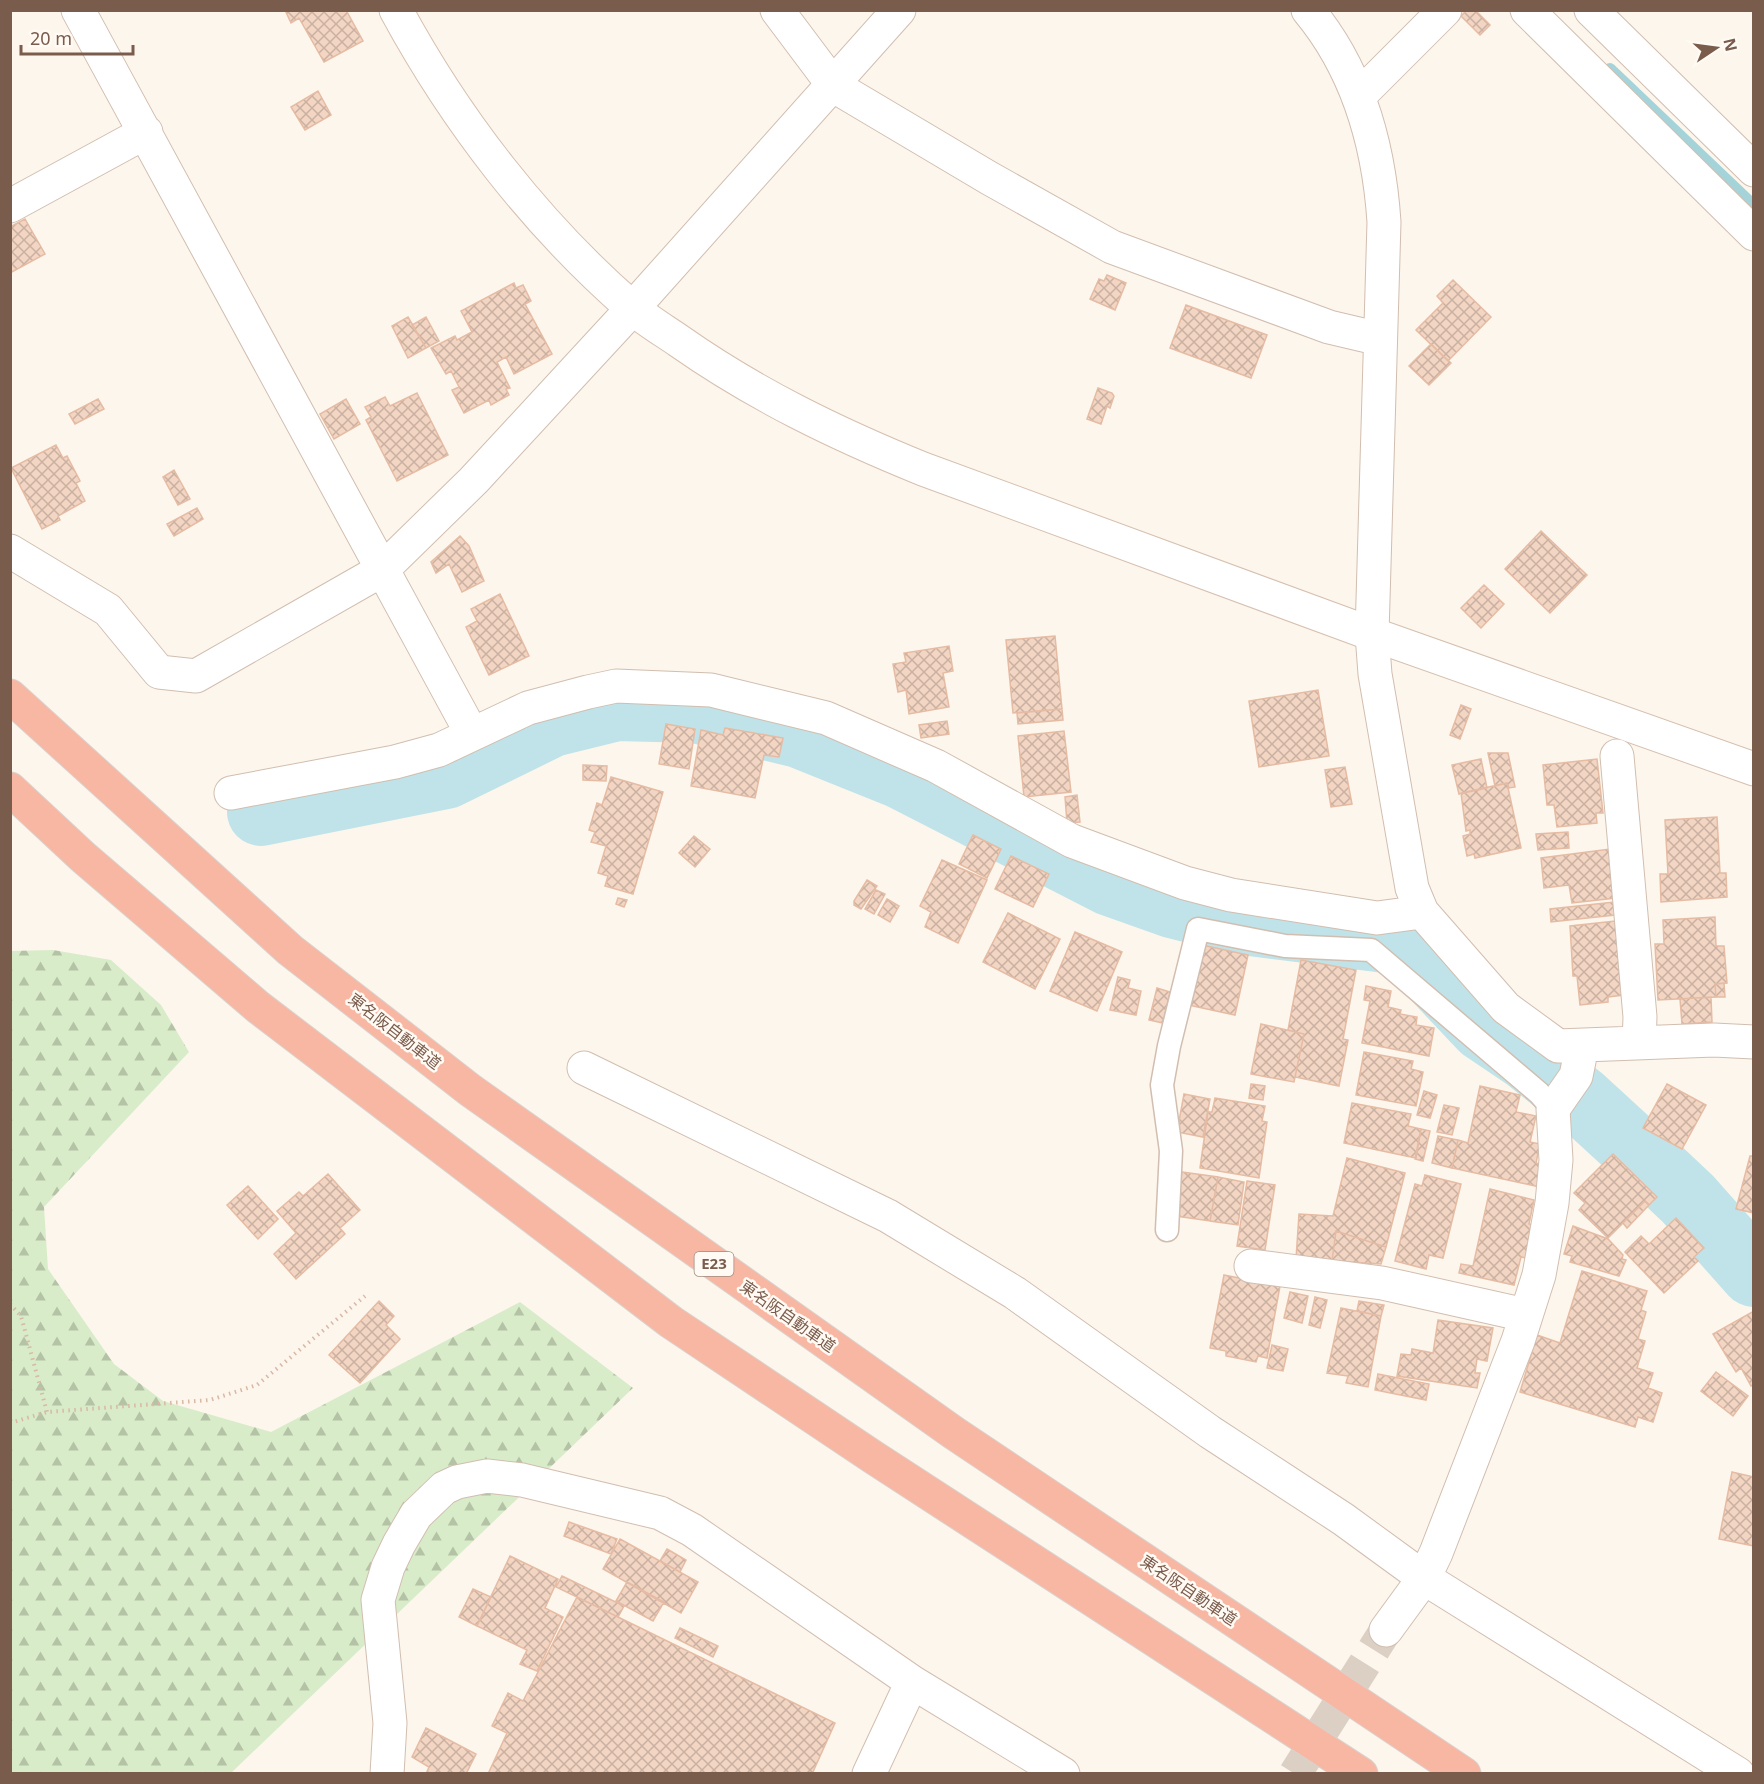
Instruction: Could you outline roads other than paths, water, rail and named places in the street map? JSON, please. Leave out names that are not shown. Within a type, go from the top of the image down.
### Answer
[{"type":"highway","name":"東名阪自動車道","points":[[10,696],[290,950],[470,1089],[954,1433],[1464,1773]]},
{"type":"highway","points":[[10,789],[83,857],[258,1007],[671,1322],[873,1457],[1361,1773]]},
{"type":"street","points":[[78,10],[472,734]]},
{"type":"street","points":[[396,10],[421,57],[506,177],[561,240],[632,309],[728,375],[777,403],[861,444],[923,469],[1372,634],[1754,770]]},
{"type":"street","points":[[777,10],[834,86],[989,178],[1112,247],[1329,327],[1380,339]]},
{"type":"street","points":[[10,551],[108,610],[159,672],[196,676],[382,570],[474,480],[632,309],[834,86],[898,10]]},
{"type":"street","points":[[1308,10],[1331,43],[1359,96],[1382,185],[1384,222],[1372,634],[1375,674],[1412,888],[1422,912],[1506,1008],[1579,1061]]},
{"type":"street","points":[[1359,96],[1445,10]]},
{"type":"street","points":[[1527,10],[1754,234]]},
{"type":"street","points":[[1591,10],[1754,170]]},
{"type":"street","points":[[10,206],[146,132]]},
{"type":"street","points":[[231,793],[395,762],[440,750],[528,708],[616,686],[711,690],[826,718],[936,766],[1072,841],[1185,883],[1231,895],[1377,918],[1422,912]]},
{"type":"street","points":[[1617,756],[1640,1017],[1639,1043]]},
{"type":"street","points":[[1386,1630],[1424,1578],[1436,1553],[1518,1341],[1539,1275],[1552,1203],[1556,1160],[1555,1107],[1579,1061],[1639,1043],[1754,1042]]},
{"type":"street","points":[[584,1068],[795,1169],[898,1222],[1015,1293],[1210,1432],[1343,1519],[1424,1578],[1738,1773]]},
{"type":"street","points":[[1251,1266],[1382,1283],[1525,1315]]},
{"type":"street","points":[[387,1773],[390,1723],[378,1618],[378,1600],[382,1585],[395,1551],[416,1515],[444,1488],[472,1478],[487,1476],[522,1480],[660,1513],[693,1530],[912,1682],[1063,1773]]},
{"type":"street","points":[[869,1773],[912,1682]]},
{"type":"lane","points":[[1167,1230],[1171,1151],[1162,1085],[1197,929],[1285,946],[1371,950],[1555,1107]]},
{"type":"waterway","points":[[1610,69],[1754,206]]},
{"type":"waterway","points":[[261,812],[446,775],[552,723],[617,707],[695,709],[799,734],[901,775],[1110,882],[1172,904],[1235,920],[1402,941],[1483,1027],[1526,1056],[1581,1100],[1688,1199],[1754,1273]]},
{"type":"tunnel","points":[[1295,1774],[1386,1630]]}]
